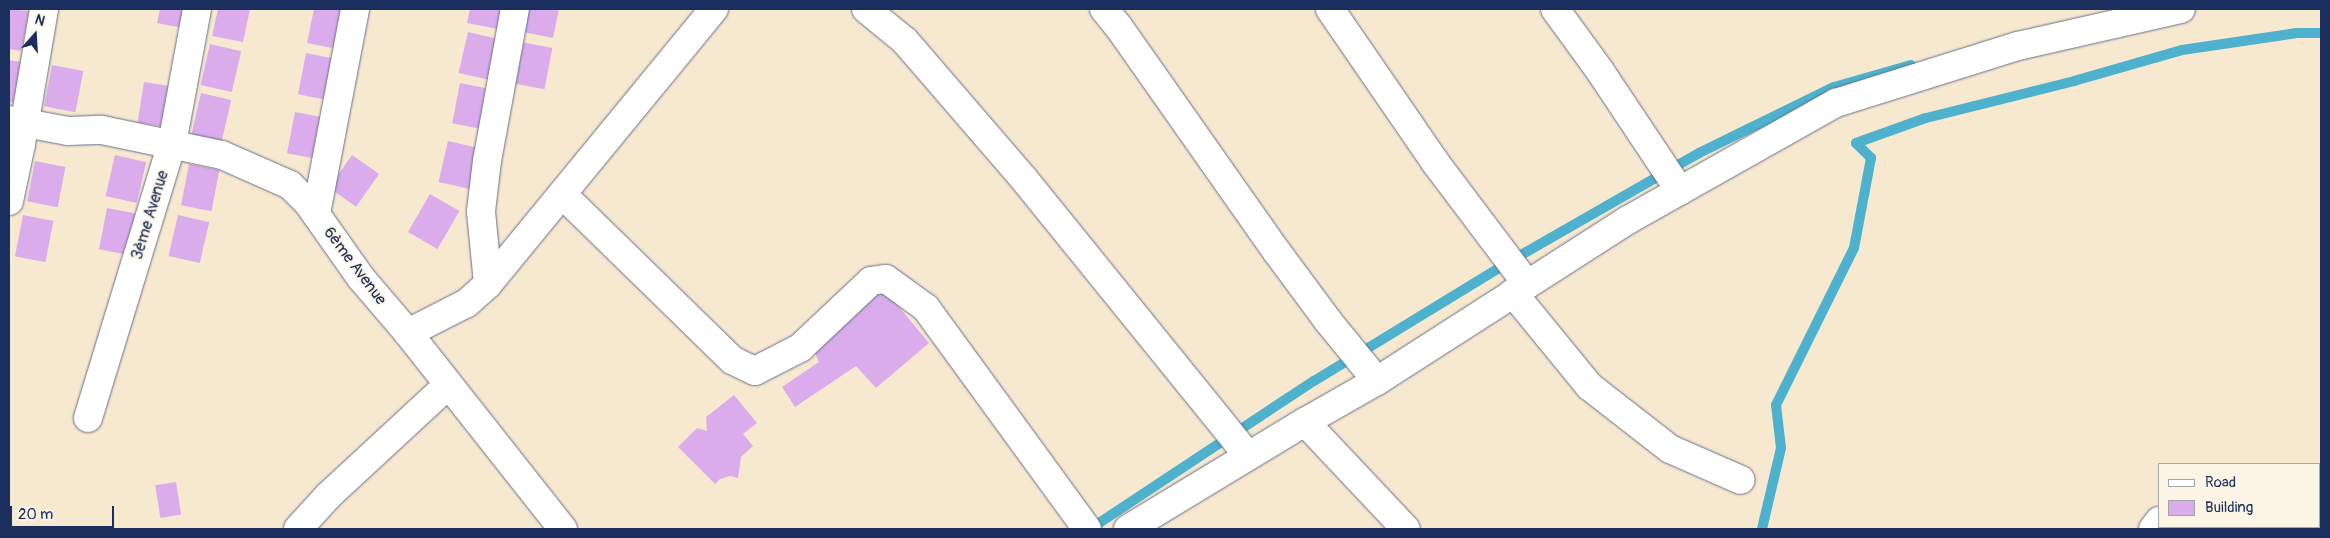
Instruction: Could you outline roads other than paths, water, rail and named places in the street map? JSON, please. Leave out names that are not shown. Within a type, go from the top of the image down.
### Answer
[{"type":"street","points":[[9,201],[17,122],[44,9]]},
{"type":"street","name":"3ème Avenue","points":[[88,418],[172,144],[198,9]]},
{"type":"street","points":[[316,214],[355,9]]},
{"type":"street","points":[[488,284],[481,211],[487,161],[515,9]]},
{"type":"street","points":[[408,333],[468,303],[488,284],[714,9]]},
{"type":"street","points":[[866,9],[905,41],[1024,178],[1248,456]]},
{"type":"street","points":[[1104,9],[1118,26],[1288,268],[1328,322],[1377,381]]},
{"type":"street","points":[[1330,9],[1520,289],[1589,386],[1670,449],[1742,480]]},
{"type":"street","points":[[1555,9],[1600,71],[1680,191]]},
{"type":"street","points":[[1135,527],[1304,422],[1377,381],[1628,220],[1836,103],[2018,46],[2180,9]]},
{"type":"street","name":"6ème Avenue","points":[[17,122],[68,131],[102,130],[222,155],[290,184],[316,214],[361,278],[408,333],[563,529]]},
{"type":"street","points":[[562,194],[732,360],[755,371],[800,348],[871,281],[886,279],[926,308],[1087,529]]},
{"type":"street","points":[[298,529],[328,496],[448,385]]},
{"type":"street","points":[[1304,422],[1406,529]]},
{"type":"waterway","points":[[1762,529],[1781,448],[1776,405],[1854,248],[1871,158],[1856,143],[1926,118],[2074,81],[2182,50],[2297,33],[2321,33]]},
{"type":"waterway","points":[[1090,529],[1314,381],[1514,259],[1699,153],[1834,87],[1911,65]]}]
